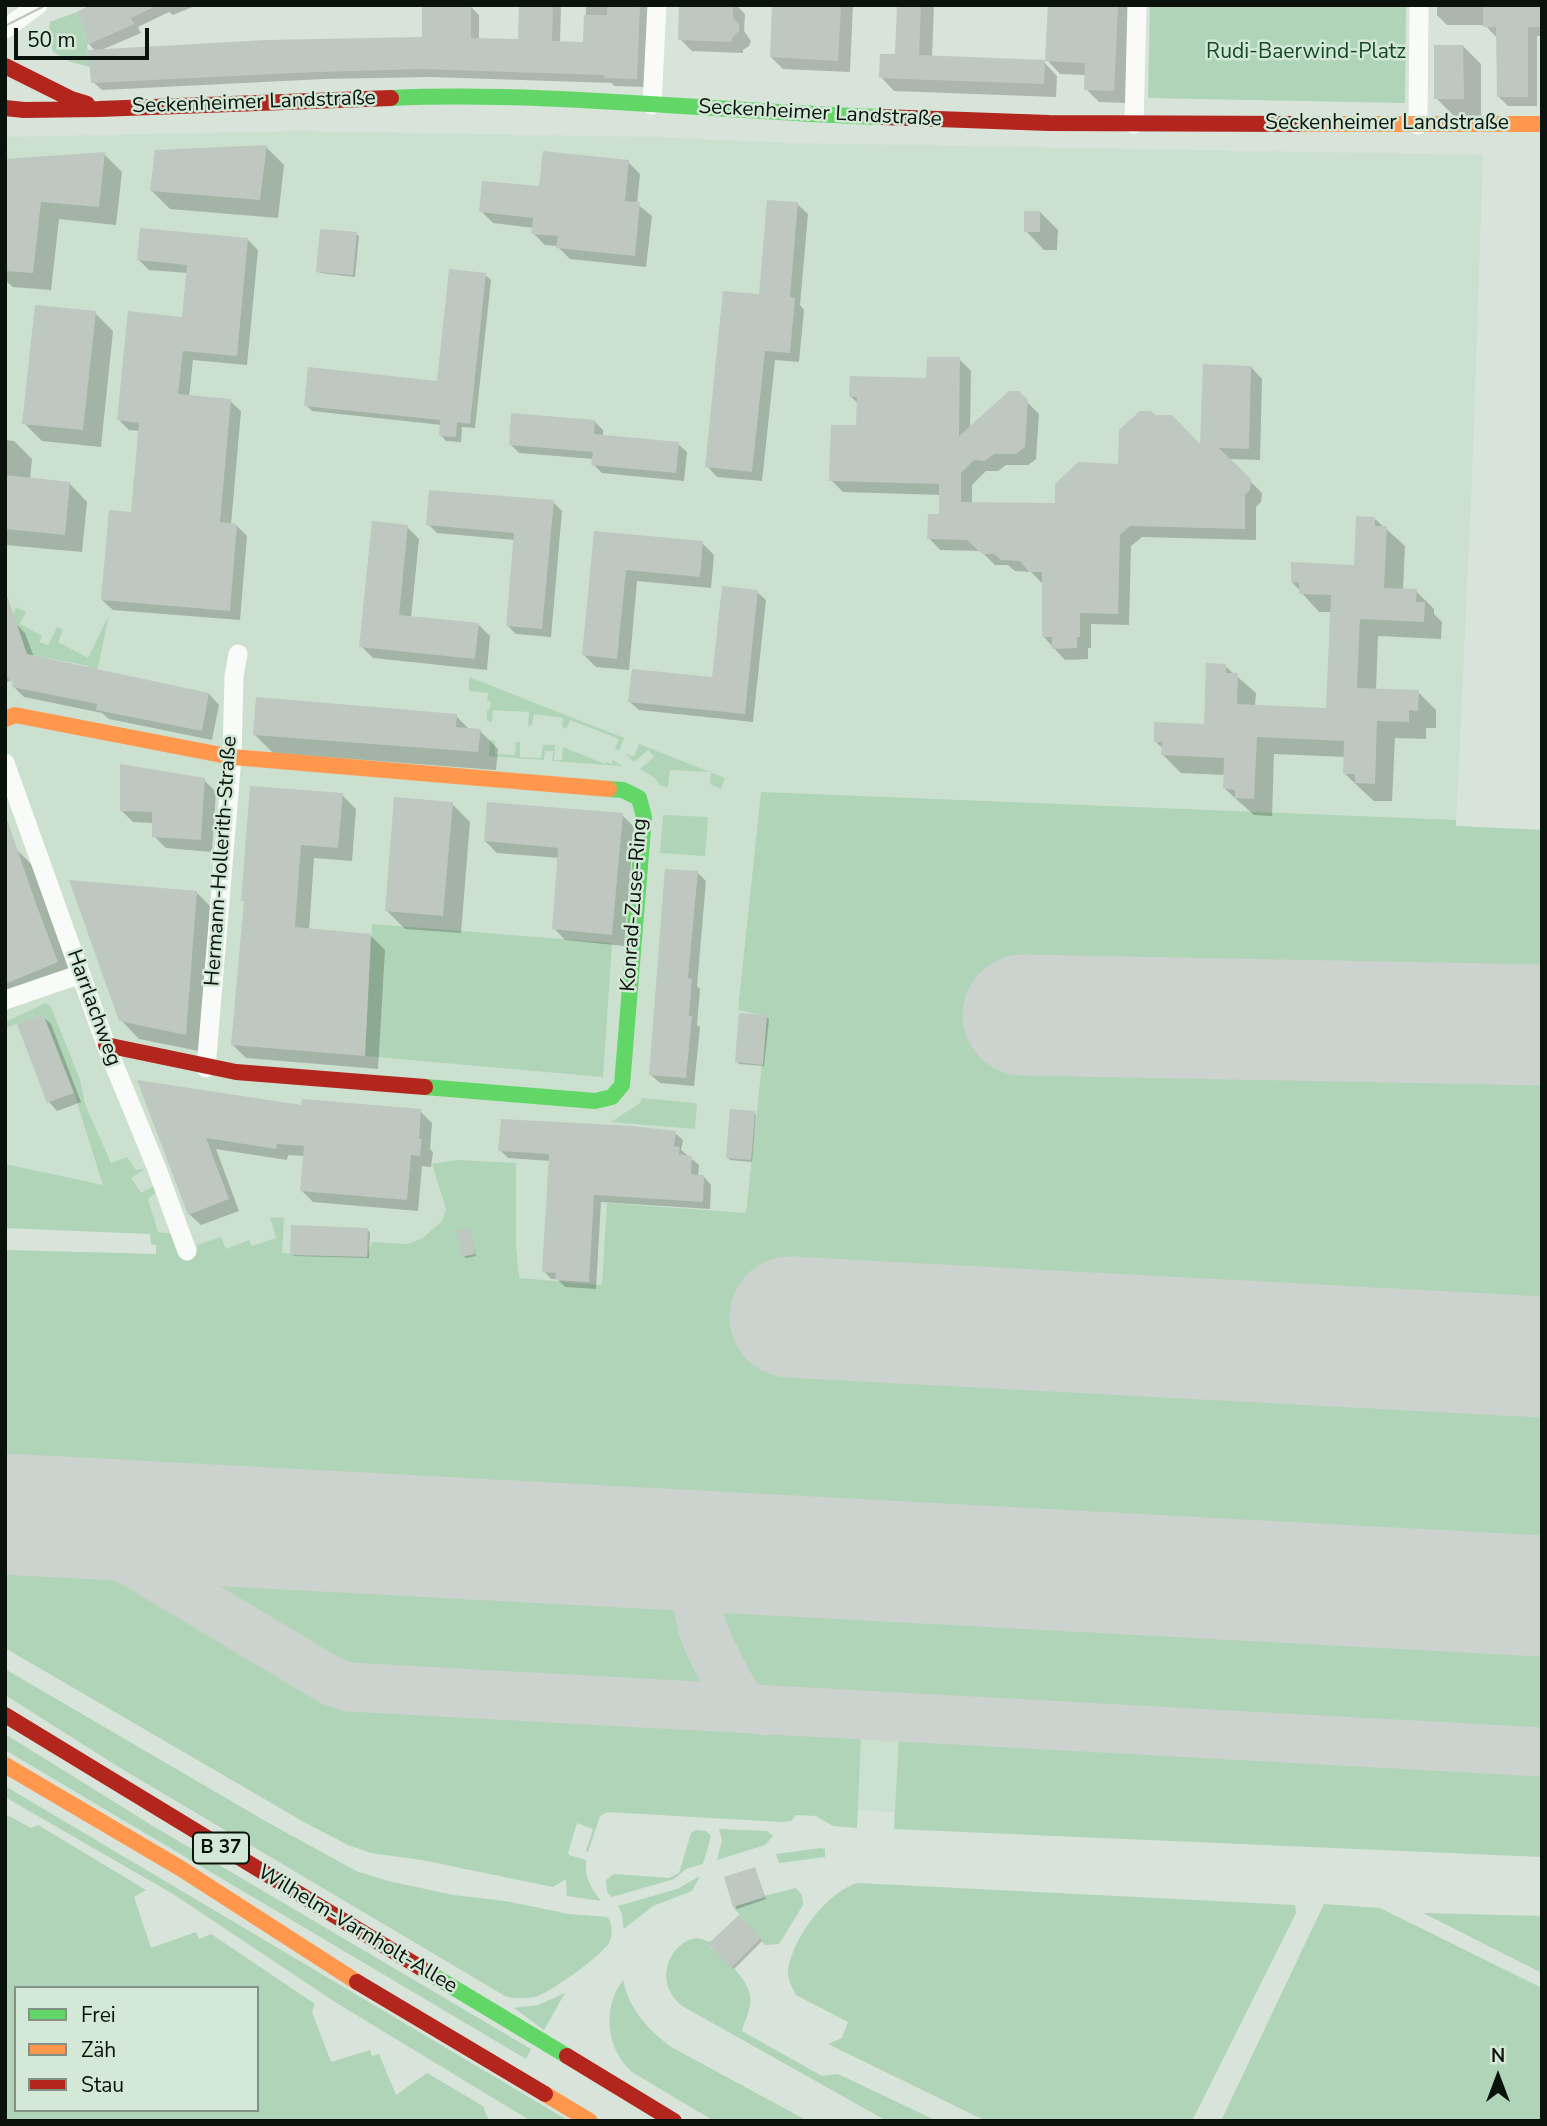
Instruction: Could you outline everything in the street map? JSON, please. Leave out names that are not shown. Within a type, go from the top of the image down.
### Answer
[{"type":"main road","name":"Seckenheimer Landstraße","points":[[5,66],[71,99],[99,109]]},
{"type":"main road","points":[[5,96],[71,99]]},
{"type":"main road","name":"Seckenheimer Landstraße","points":[[5,108],[99,109],[429,96],[882,118],[1134,124],[1542,124]]},
{"type":"main road","points":[[5,124],[24,110]]},
{"type":"main road","name":"Konrad-Zuse-Ring","points":[[5,719],[15,715],[232,757],[623,790],[639,798],[644,817],[622,1085],[612,1097],[595,1101],[236,1072],[206,1068],[106,1045]]},
{"type":"main road","name":"Wilhelm-Varnholt-Allee","points":[[5,1715],[164,1814],[674,2121]]},
{"type":"main road","name":"Wilhelm-Varnholt-Allee","points":[[5,1765],[180,1868],[319,1960],[590,2121]]},
{"type":"street","points":[[5,14],[36,5]]},
{"type":"street","points":[[5,29],[36,5]]},
{"type":"street","points":[[652,105],[657,5]]},
{"type":"street","points":[[1134,124],[1137,5]]},
{"type":"street","points":[[1418,125],[1419,5]]},
{"type":"street","name":"Hermann-Hollerith-Straße","points":[[206,1068],[232,757],[234,676],[238,654]]},
{"type":"street","name":"Harrlachweg","points":[[5,764],[106,1045],[187,1251]]},
{"type":"street","points":[[5,1000],[81,974]]},
{"type":"shaded area","points":[[297,131],[1483,155],[1456,826],[1542,830],[1542,1846],[563,1797],[553,1887],[422,1860],[371,1853],[348,1845],[5,1648],[5,1250],[156,1254],[156,1244],[151,1244],[150,1234],[104,1186],[5,1164],[5,137]]},
{"type":"green space","name":"Rudi-Baerwind-Platz","points":[[1150,5],[1406,5],[1405,103],[1148,98]]},
{"type":"green space","points":[[77,12],[85,30],[90,67],[71,62],[53,52],[48,34],[50,22]]},
{"type":"green space","points":[[16,607],[26,612],[20,624],[42,636],[39,642],[48,645],[57,627],[63,630],[58,642],[88,658],[109,615],[91,700],[83,698],[89,666],[27,654],[11,619]]},
{"type":"green space","points":[[469,677],[624,738],[619,751],[615,748],[619,739],[570,720],[566,729],[562,727],[563,718],[534,714],[532,725],[528,726],[529,712],[493,710],[492,722],[487,721],[487,710],[490,709],[491,701],[487,701],[488,693],[469,691]]},
{"type":"green space","points":[[490,740],[495,741],[495,754],[515,755],[516,742],[520,742],[520,757],[541,758],[543,745],[555,745],[554,760],[562,760],[563,747],[605,764],[612,764],[613,760],[622,766],[552,761],[553,751],[545,751],[544,760],[489,756]]},
{"type":"green space","points":[[639,744],[710,772],[670,770],[668,787],[660,786],[655,778],[640,769],[654,757],[648,750],[634,762],[624,753],[634,757]]},
{"type":"green space","points":[[711,772],[725,778],[721,789],[710,784]]},
{"type":"green space","points":[[761,792],[1456,820],[1456,826],[1542,830],[1542,1562],[39,1483],[5,1465],[5,1250],[156,1254],[156,1245],[151,1244],[150,1234],[5,1228],[5,1164],[103,1185],[74,1093],[43,1014],[5,1028],[5,1022],[46,1003],[51,1007],[80,1080],[85,1104],[111,1163],[127,1157],[136,1170],[145,1169],[131,1178],[141,1193],[154,1186],[160,1189],[148,1199],[158,1232],[175,1234],[181,1251],[198,1250],[197,1245],[221,1237],[226,1249],[249,1240],[252,1246],[276,1238],[270,1217],[284,1218],[282,1253],[367,1257],[372,1242],[408,1244],[423,1238],[442,1221],[446,1209],[432,1164],[457,1160],[516,1163],[516,1245],[519,1278],[602,1285],[607,1203],[746,1213],[767,1016],[738,1010]]},
{"type":"green space","points":[[663,815],[708,817],[705,856],[660,853]]},
{"type":"green space","points":[[372,924],[612,943],[603,1077],[365,1056]]},
{"type":"green space","points":[[642,1098],[697,1104],[695,1129],[611,1122],[640,1103]]},
{"type":"green space","points":[[5,1548],[61,1552],[98,1561],[346,1703],[856,1728],[861,1735],[857,1828],[833,1826],[816,1816],[796,1815],[791,1821],[781,1822],[607,1812],[600,1816],[588,1852],[586,1851],[593,1829],[577,1823],[568,1853],[586,1860],[589,1882],[601,1901],[567,1896],[566,1879],[553,1887],[422,1860],[371,1853],[348,1845],[304,1822],[5,1648]]},
{"type":"green space","points":[[228,1561],[661,1583],[708,1675],[708,1685],[702,1691],[694,1692],[344,1673],[209,1590],[205,1578],[209,1570],[216,1564]]},
{"type":"green space","points":[[754,1589],[1542,1629],[1542,1738],[766,1697],[746,1686],[725,1644],[722,1630],[721,1616],[726,1604],[736,1595]]},
{"type":"green space","points":[[5,1669],[356,1871],[453,1895],[505,1901],[569,1914],[607,1917],[612,1929],[609,1943],[587,1964],[545,1993],[525,1998],[505,1996],[122,1769],[5,1695]]},
{"type":"green space","points":[[909,1732],[1542,1765],[1542,1857],[894,1829],[899,1737]]},
{"type":"green space","points":[[5,1734],[153,1826],[531,2049],[526,2059],[5,1750]]},
{"type":"green space","points":[[5,1786],[569,2121],[531,2121],[335,2002],[173,1894],[5,1797]]},
{"type":"green space","points":[[5,1814],[31,1828],[38,1825],[146,1890],[134,1897],[151,1948],[196,1932],[199,1939],[211,1934],[315,2004],[312,2012],[331,2062],[370,2050],[372,2056],[379,2054],[396,2095],[427,2073],[483,2106],[489,2121],[5,2121]]},
{"type":"green space","points":[[719,1829],[767,1831],[773,1836],[765,1845],[717,1860],[722,1840]]},
{"type":"green space","points":[[696,1830],[706,1831],[711,1836],[703,1864],[686,1869],[674,1879],[612,1897],[607,1892],[606,1880],[614,1874],[669,1878],[679,1873],[691,1833]]},
{"type":"green space","points":[[825,1849],[825,1857],[779,1863],[776,1854]]},
{"type":"green space","points":[[700,1876],[692,1891],[653,1906],[623,1927],[618,1906],[677,1889]]},
{"type":"green space","points":[[858,1883],[1295,1905],[1296,1913],[1192,2121],[986,2121],[828,2044],[842,2038],[848,2022],[796,1995],[788,1975],[790,1962],[802,1934],[834,1896]]},
{"type":"green space","points":[[796,1888],[802,1895],[803,1905],[779,1944],[765,1945],[733,1907],[764,1896]]},
{"type":"green space","points":[[1324,1904],[1380,1908],[1542,1988],[1542,2121],[1221,2121]]},
{"type":"green space","points":[[1423,1913],[1542,1916],[1542,1973]]},
{"type":"green space","points":[[698,1938],[710,1942],[708,1945],[736,1971],[748,1987],[750,2005],[742,2031],[822,2076],[838,2074],[937,2121],[887,2121],[682,2006],[667,1985],[667,1967],[670,1958],[681,1944]]},
{"type":"green space","points":[[623,1980],[635,2010],[654,2033],[671,2047],[808,2121],[714,2121],[632,2072],[617,2052],[610,2027],[612,2003]]},
{"type":"green space","points":[[565,1993],[544,2030],[514,2008],[538,2005]]},
{"type":"building","points":[[90,5],[158,5],[131,18],[134,24],[87,45],[85,30],[77,12]]},
{"type":"building","points":[[422,5],[471,5],[471,38],[518,39],[519,5],[553,5],[552,41],[583,42],[584,15],[607,15],[607,5],[640,5],[637,79],[604,78],[604,75],[422,69],[91,83],[88,50],[266,40],[422,37]]},
{"type":"building","points":[[679,5],[733,5],[733,18],[739,24],[739,31],[732,38],[732,42],[678,40]]},
{"type":"building","points":[[772,5],[841,5],[838,61],[770,57]]},
{"type":"building","points":[[897,5],[921,5],[919,55],[1045,60],[1044,84],[879,78],[880,54],[895,54]]},
{"type":"building","points":[[1048,5],[1118,5],[1114,91],[1084,90],[1085,63],[1045,61]]},
{"type":"building","points":[[1483,5],[1542,5],[1542,27],[1528,27],[1528,97],[1497,97],[1496,27],[1483,27]]},
{"type":"building","points":[[1434,45],[1463,45],[1464,99],[1434,99]]},
{"type":"building","points":[[267,145],[260,200],[150,191],[155,150]]},
{"type":"building","points":[[543,151],[629,160],[625,201],[640,202],[635,256],[556,248],[558,236],[531,234],[533,218],[479,212],[482,181],[539,186]]},
{"type":"building","points":[[105,152],[99,207],[41,202],[33,273],[5,271],[5,159]]},
{"type":"building","points":[[767,200],[798,202],[790,297],[795,298],[790,353],[765,351],[752,472],[705,467],[723,291],[759,294]]},
{"type":"building","points":[[1024,211],[1040,211],[1040,232],[1024,232]]},
{"type":"building","points":[[140,228],[248,238],[237,356],[183,351],[178,394],[231,399],[220,522],[237,524],[230,611],[101,600],[109,510],[131,512],[139,423],[117,420],[128,311],[182,317],[187,265],[137,260]]},
{"type":"building","points":[[320,229],[357,232],[353,275],[316,272]]},
{"type":"building","points":[[449,269],[486,273],[470,424],[457,422],[456,437],[439,436],[440,420],[304,406],[308,367],[437,381]]},
{"type":"building","points":[[35,305],[96,311],[83,430],[22,424]]},
{"type":"building","points":[[927,357],[960,357],[959,436],[1009,391],[1019,391],[1028,400],[1025,447],[1016,454],[994,454],[985,461],[974,460],[961,473],[961,502],[1055,503],[1055,484],[1078,462],[1118,464],[1119,430],[1140,411],[1172,415],[1200,444],[1203,364],[1251,366],[1249,449],[1219,448],[1251,479],[1250,490],[1245,495],[1245,529],[1130,526],[1120,535],[1118,614],[1080,613],[1077,648],[1052,649],[1052,637],[1042,637],[1042,572],[1029,572],[1020,561],[1001,560],[994,554],[982,554],[967,540],[927,539],[928,514],[939,514],[939,484],[829,481],[831,425],[856,425],[857,397],[849,397],[850,376],[926,378]]},
{"type":"building","points":[[511,413],[595,420],[594,434],[679,442],[676,473],[591,465],[593,452],[509,445]]},
{"type":"building","points":[[5,475],[70,482],[65,535],[5,529]]},
{"type":"building","points":[[429,490],[554,500],[542,629],[506,626],[514,533],[426,525]]},
{"type":"building","points":[[1356,516],[1375,517],[1375,526],[1387,526],[1384,588],[1417,589],[1416,602],[1425,602],[1424,622],[1360,619],[1357,688],[1419,690],[1418,711],[1409,710],[1409,722],[1377,721],[1375,784],[1355,783],[1355,774],[1343,774],[1344,741],[1257,737],[1254,799],[1235,798],[1235,790],[1223,789],[1224,758],[1161,755],[1162,742],[1154,742],[1154,722],[1204,724],[1206,663],[1226,664],[1226,673],[1238,673],[1237,704],[1326,708],[1331,595],[1299,594],[1299,583],[1291,582],[1291,562],[1354,565]]},
{"type":"building","points":[[372,521],[408,525],[399,615],[479,623],[475,659],[359,647]]},
{"type":"building","points":[[594,531],[703,541],[700,577],[626,570],[617,659],[582,655]]},
{"type":"building","points":[[722,586],[758,590],[745,714],[628,702],[632,669],[712,677]]},
{"type":"building","points":[[5,598],[8,598],[27,654],[209,693],[202,731],[96,710],[97,704],[12,687],[13,683],[5,676]]},
{"type":"building","points":[[256,697],[457,714],[456,727],[481,729],[478,752],[253,735]]},
{"type":"building","points":[[120,764],[205,778],[201,840],[152,837],[152,812],[120,811]]},
{"type":"building","points":[[250,786],[343,793],[338,848],[301,845],[295,927],[371,934],[365,1056],[231,1045],[244,901],[241,901]]},
{"type":"building","points":[[394,797],[453,802],[443,916],[385,911]]},
{"type":"building","points":[[487,802],[623,813],[612,935],[552,929],[558,848],[484,841]]},
{"type":"building","points":[[5,822],[8,822],[58,962],[5,984]]},
{"type":"building","points":[[665,869],[698,871],[688,978],[692,979],[689,1016],[692,1016],[686,1078],[649,1075]]},
{"type":"building","points":[[69,880],[197,891],[186,1035],[119,1021]]},
{"type":"building","points":[[739,1013],[767,1015],[763,1065],[735,1062]]},
{"type":"building","points":[[43,1014],[74,1093],[47,1103],[17,1024]]},
{"type":"building","points":[[137,1080],[301,1105],[302,1099],[421,1109],[420,1156],[411,1155],[407,1200],[300,1191],[304,1146],[277,1144],[276,1149],[206,1138],[229,1199],[188,1215]]},
{"type":"building","points":[[730,1109],[755,1111],[751,1160],[726,1158]]},
{"type":"building","points":[[501,1119],[676,1131],[674,1146],[680,1147],[679,1154],[692,1156],[691,1174],[704,1175],[703,1202],[594,1195],[589,1282],[555,1280],[556,1273],[542,1272],[549,1154],[498,1151]]},
{"type":"building","points":[[291,1225],[368,1228],[367,1257],[290,1255]]},
{"type":"building","points":[[470,1228],[475,1254],[462,1257],[456,1231]]},
{"type":"building","points":[[755,1867],[765,1897],[733,1907],[724,1877]]},
{"type":"building","points":[[739,1915],[761,1938],[731,1968],[708,1944]]},
{"type":"taxiway","points":[[5,1486],[331,1681],[349,1687],[1542,1752]]},
{"type":"taxiway","points":[[179,1590],[168,1564],[174,1540],[190,1529],[218,1525]]},
{"type":"taxiway","points":[[765,1711],[744,1704],[732,1690],[703,1629],[698,1599],[701,1585],[710,1573],[724,1562],[745,1556],[783,1555]]},
{"type":"runway","points":[[1023,1015],[1542,1025]]},
{"type":"runway","points":[[790,1317],[1542,1357]]},
{"type":"runway","points":[[5,1514],[1542,1596]]},
{"type":"tram line","points":[[5,26],[46,5]]},
{"type":"traffic: fast","points":[[391,98],[513,97],[882,117]]},
{"type":"traffic: fast","points":[[425,1087],[595,1101],[612,1097],[622,1085],[644,817],[639,798],[623,790],[609,789]]},
{"type":"traffic: fast","points":[[421,1968],[567,2056]]},
{"type":"traffic: slow","points":[[1298,124],[1542,124]]},
{"type":"traffic: slow","points":[[5,719],[15,715],[232,757],[609,789]]},
{"type":"traffic: slow","points":[[5,1765],[180,1868],[357,1982]]},
{"type":"traffic: slow","points":[[545,2094],[590,2121]]},
{"type":"traffic: jam","points":[[5,66],[71,99],[87,104]]},
{"type":"traffic: jam","points":[[5,108],[99,109],[391,98]]},
{"type":"traffic: jam","points":[[882,117],[1049,123],[1298,124]]},
{"type":"traffic: jam","points":[[106,1045],[236,1072],[425,1087]]},
{"type":"traffic: jam","points":[[5,1715],[421,1968]]},
{"type":"traffic: jam","points":[[357,1982],[545,2094]]},
{"type":"traffic: jam","points":[[567,2056],[674,2121]]}]
